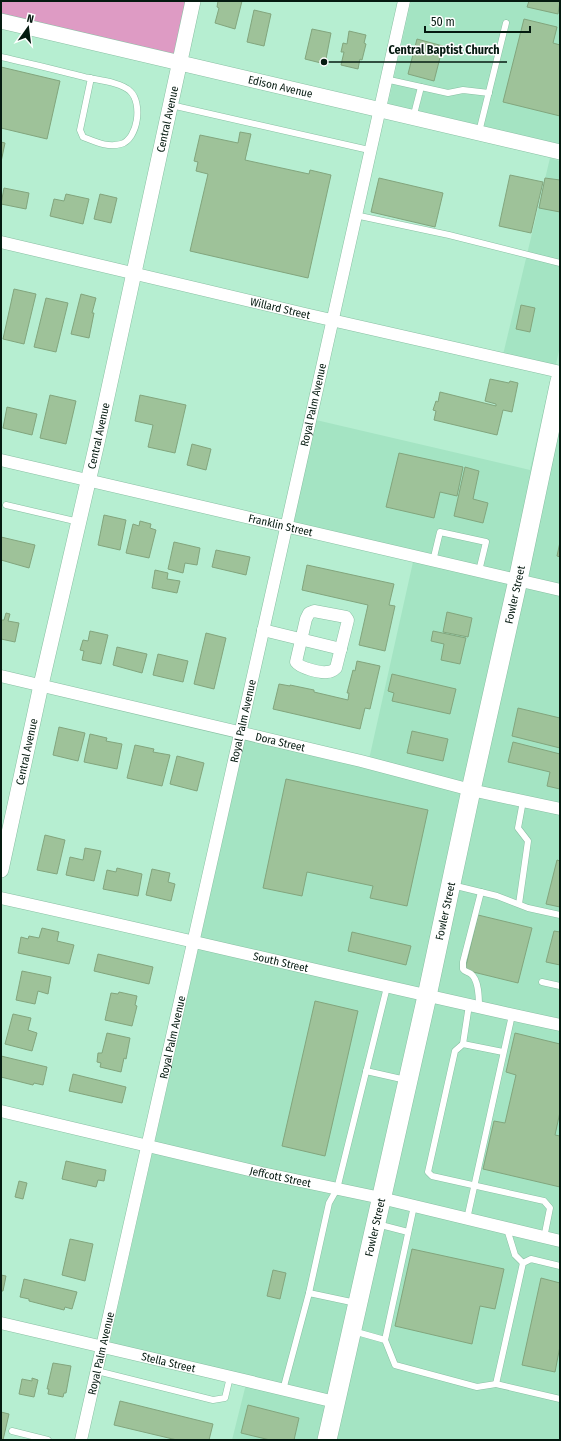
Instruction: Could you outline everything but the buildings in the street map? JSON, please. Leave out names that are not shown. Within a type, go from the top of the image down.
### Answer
[{"type":"main road","name":"Fowler Street","points":[[327,1440],[427,996],[560,381]]},
{"type":"street","name":"Central Avenue","points":[[1,870],[193,1]]},
{"type":"street","name":"Royal Palm Avenue","points":[[81,1440],[369,150],[404,1]]},
{"type":"street","name":"Edison Avenue","points":[[1,22],[560,152]]},
{"type":"street","name":"Willard Street","points":[[1,242],[331,320],[560,372]]},
{"type":"street","name":"Franklin Street","points":[[1,460],[560,590]]},
{"type":"street","points":[[314,611],[346,617],[348,620],[341,649],[336,668],[326,673],[302,668],[296,662],[306,619],[309,613],[314,611]]},
{"type":"street","points":[[263,630],[341,649]]},
{"type":"street","name":"Dora Street","points":[[1,676],[361,761],[471,790],[560,809]]},
{"type":"street","name":"South Street","points":[[1,898],[387,987],[560,1025]]},
{"type":"street","name":"Jeffcott Street","points":[[1,1111],[147,1146],[381,1198],[560,1241]]},
{"type":"street","name":"Stella Street","points":[[1,1323],[335,1402]]},
{"type":"lane","points":[[479,134],[506,23]]},
{"type":"lane","points":[[1,57],[90,78],[119,85],[131,92],[136,103],[138,117],[131,138],[122,144],[109,146],[83,138],[80,130],[90,78]]},
{"type":"lane","points":[[385,79],[448,93],[463,90],[489,93]]},
{"type":"lane","points":[[413,118],[420,87]]},
{"type":"lane","points":[[171,105],[369,150]]},
{"type":"lane","points":[[355,215],[449,235],[560,263]]},
{"type":"lane","points":[[6,504],[79,522]]},
{"type":"lane","points":[[433,561],[440,532],[448,533],[486,542],[479,571]]},
{"type":"lane","points":[[519,904],[528,841],[518,828],[523,801]]},
{"type":"lane","points":[[450,885],[497,896],[519,904],[560,915]]},
{"type":"lane","points":[[481,892],[463,962],[463,969],[465,972],[472,974],[479,996],[474,1006],[463,1044],[455,1051],[428,1172],[432,1176],[544,1201],[550,1208],[544,1238]]},
{"type":"lane","points":[[542,982],[560,986]]},
{"type":"lane","points":[[283,1390],[309,1293],[329,1203],[337,1189],[387,987]]},
{"type":"lane","points":[[467,1219],[512,1015]]},
{"type":"lane","points":[[463,1044],[504,1052]]},
{"type":"lane","points":[[366,1071],[408,1080]]},
{"type":"lane","points":[[414,1206],[385,1340],[395,1365],[477,1387],[496,1384],[560,1399]]},
{"type":"lane","points":[[376,1224],[408,1232]]},
{"type":"lane","points":[[507,1229],[515,1255],[523,1263]]},
{"type":"lane","points":[[523,1263],[531,1259],[560,1266]]},
{"type":"lane","points":[[496,1384],[523,1263]]},
{"type":"lane","points":[[309,1293],[358,1304]]},
{"type":"lane","points":[[351,1331],[385,1340]]},
{"type":"lane","points":[[97,1371],[213,1400],[225,1398],[230,1377]]},
{"type":"lane","points":[[12,1431],[48,1440]]},
{"type":"shaded area","points":[[1,1],[190,1],[178,60],[1,19]]},
{"type":"shaded area","points":[[411,1],[560,1],[560,144],[388,104]]},
{"type":"shaded area","points":[[550,158],[560,161],[560,346],[320,1440],[232,1440],[246,1384],[108,1351],[246,735],[368,764],[413,562],[291,530],[316,420],[530,470],[552,372],[502,359]]},
{"type":"shaded area","points":[[560,417],[560,1440],[335,1440]]},
{"type":"place","name":"Central Baptist Church","points":[[324,62]]}]
